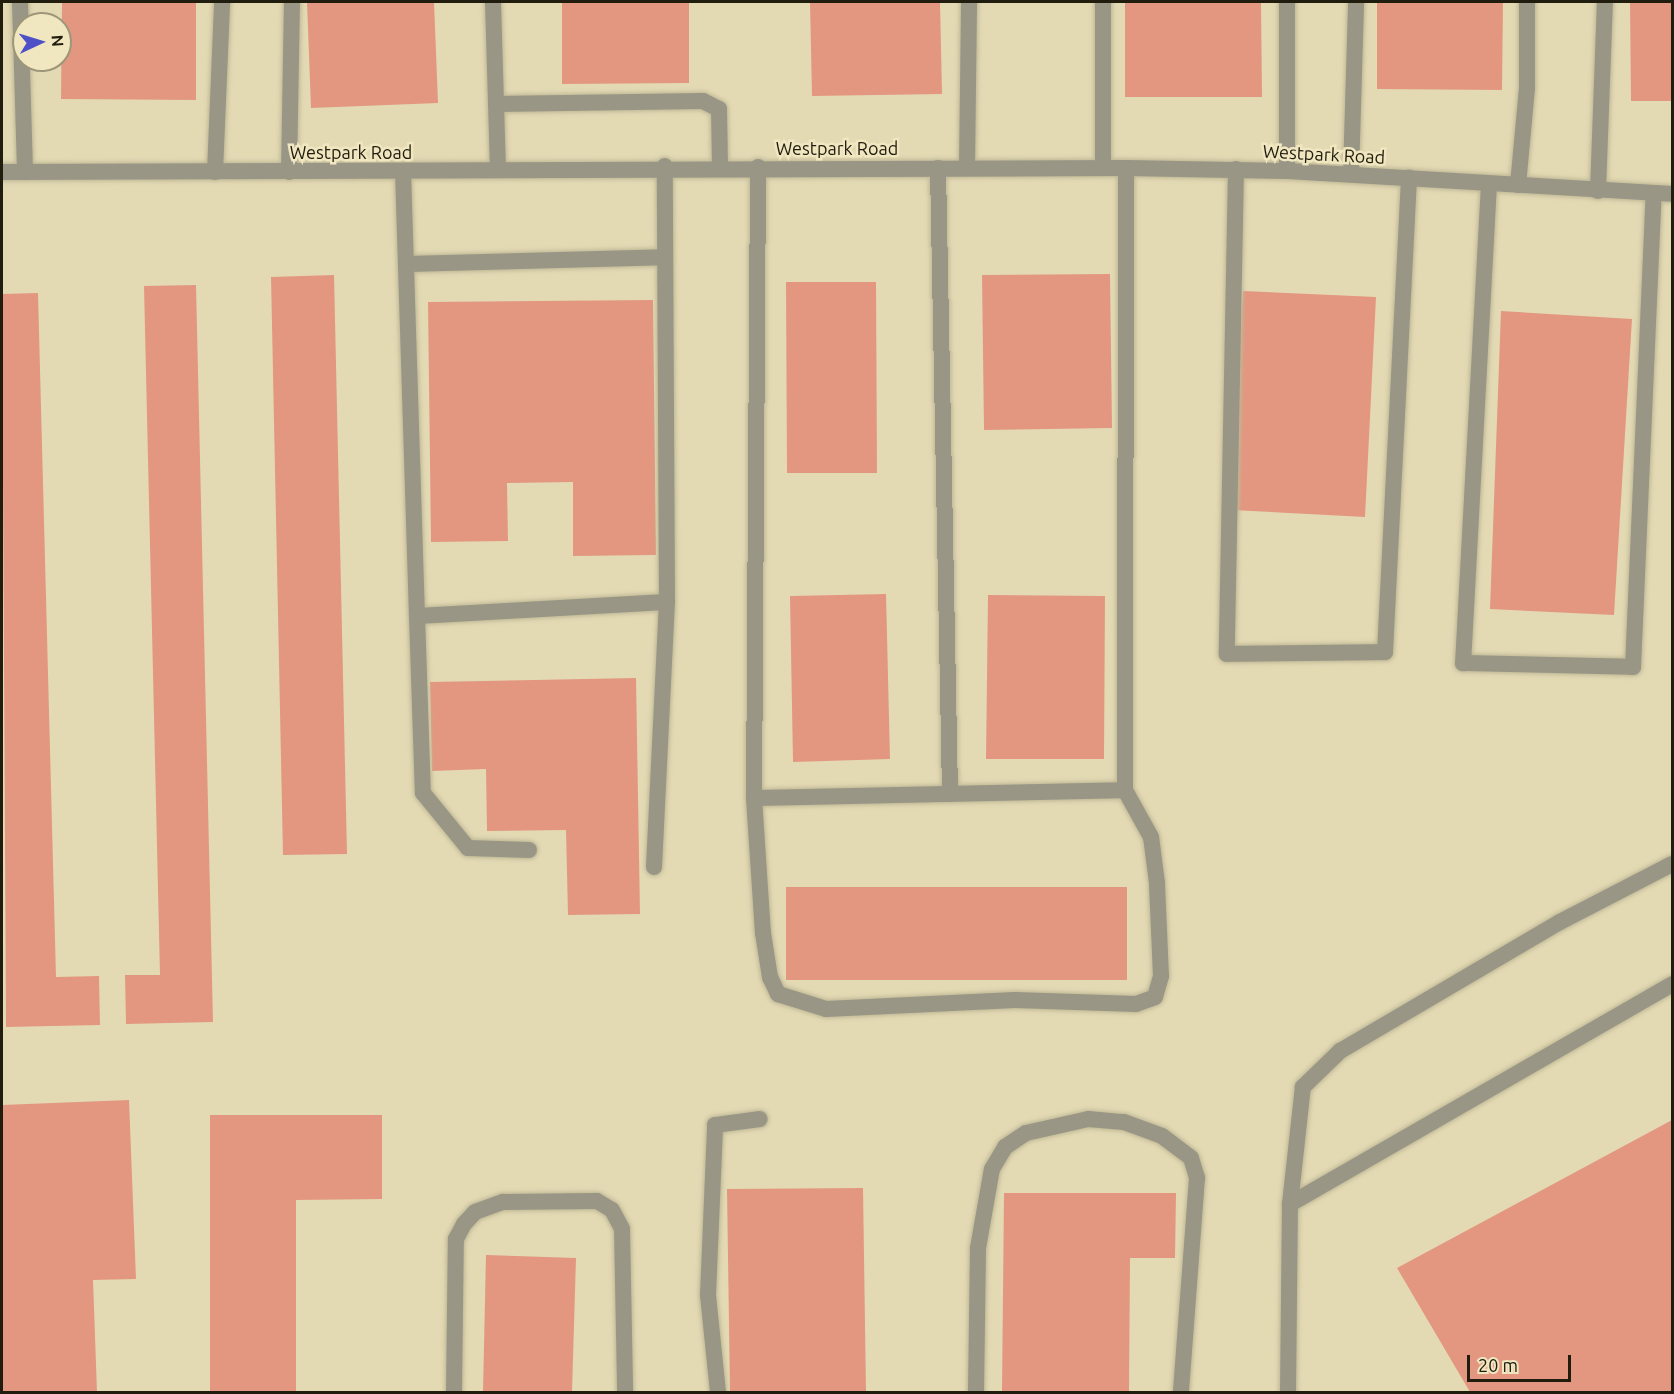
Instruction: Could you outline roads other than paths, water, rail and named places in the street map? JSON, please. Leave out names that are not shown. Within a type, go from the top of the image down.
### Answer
[{"type":"street","points":[[20,2],[24,172]]},
{"type":"street","points":[[215,172],[222,2]]},
{"type":"street","points":[[289,172],[292,2]]},
{"type":"street","points":[[493,2],[498,170]]},
{"type":"street","points":[[967,168],[969,2]]},
{"type":"street","points":[[1103,2],[1103,168]]},
{"type":"street","points":[[1287,2],[1287,171]]},
{"type":"street","points":[[1351,174],[1356,2]]},
{"type":"street","points":[[1518,185],[1527,88],[1527,2]]},
{"type":"street","points":[[1598,191],[1605,2]]},
{"type":"street","points":[[496,104],[703,101],[719,109],[720,168]]},
{"type":"street","points":[[654,867],[667,602],[665,166]]},
{"type":"street","name":"Westpark Road","points":[[2,172],[403,171],[665,166],[1236,169],[1672,194]]},
{"type":"street","points":[[758,167],[754,798],[763,933],[770,977],[778,994],[826,1009],[1015,1000],[1136,1004],[1155,997],[1161,976],[1157,883],[1151,837],[1125,790],[1126,168]]},
{"type":"street","points":[[938,168],[950,794]]},
{"type":"street","points":[[1236,169],[1227,654],[1385,652],[1409,178]]},
{"type":"street","points":[[403,171],[423,793],[468,848],[529,850]]},
{"type":"street","points":[[1489,183],[1463,663],[1633,667],[1654,193]]},
{"type":"street","points":[[406,264],[665,257]]},
{"type":"street","points":[[417,616],[667,602]]},
{"type":"street","points":[[754,798],[1125,790]]},
{"type":"street","points":[[1288,1392],[1290,1204],[1303,1087],[1340,1051],[1560,922],[1672,864]]},
{"type":"street","points":[[1290,1204],[1672,984]]},
{"type":"street","points":[[718,1392],[708,1295],[715,1125],[760,1119]]},
{"type":"street","points":[[976,1392],[978,1248],[992,1169],[1005,1146],[1026,1133],[1088,1119],[1124,1122],[1162,1136],[1191,1158],[1197,1178],[1181,1392]]},
{"type":"street","points":[[454,1392],[456,1239],[464,1224],[475,1212],[503,1202],[597,1201],[612,1210],[622,1229],[625,1392]]}]
